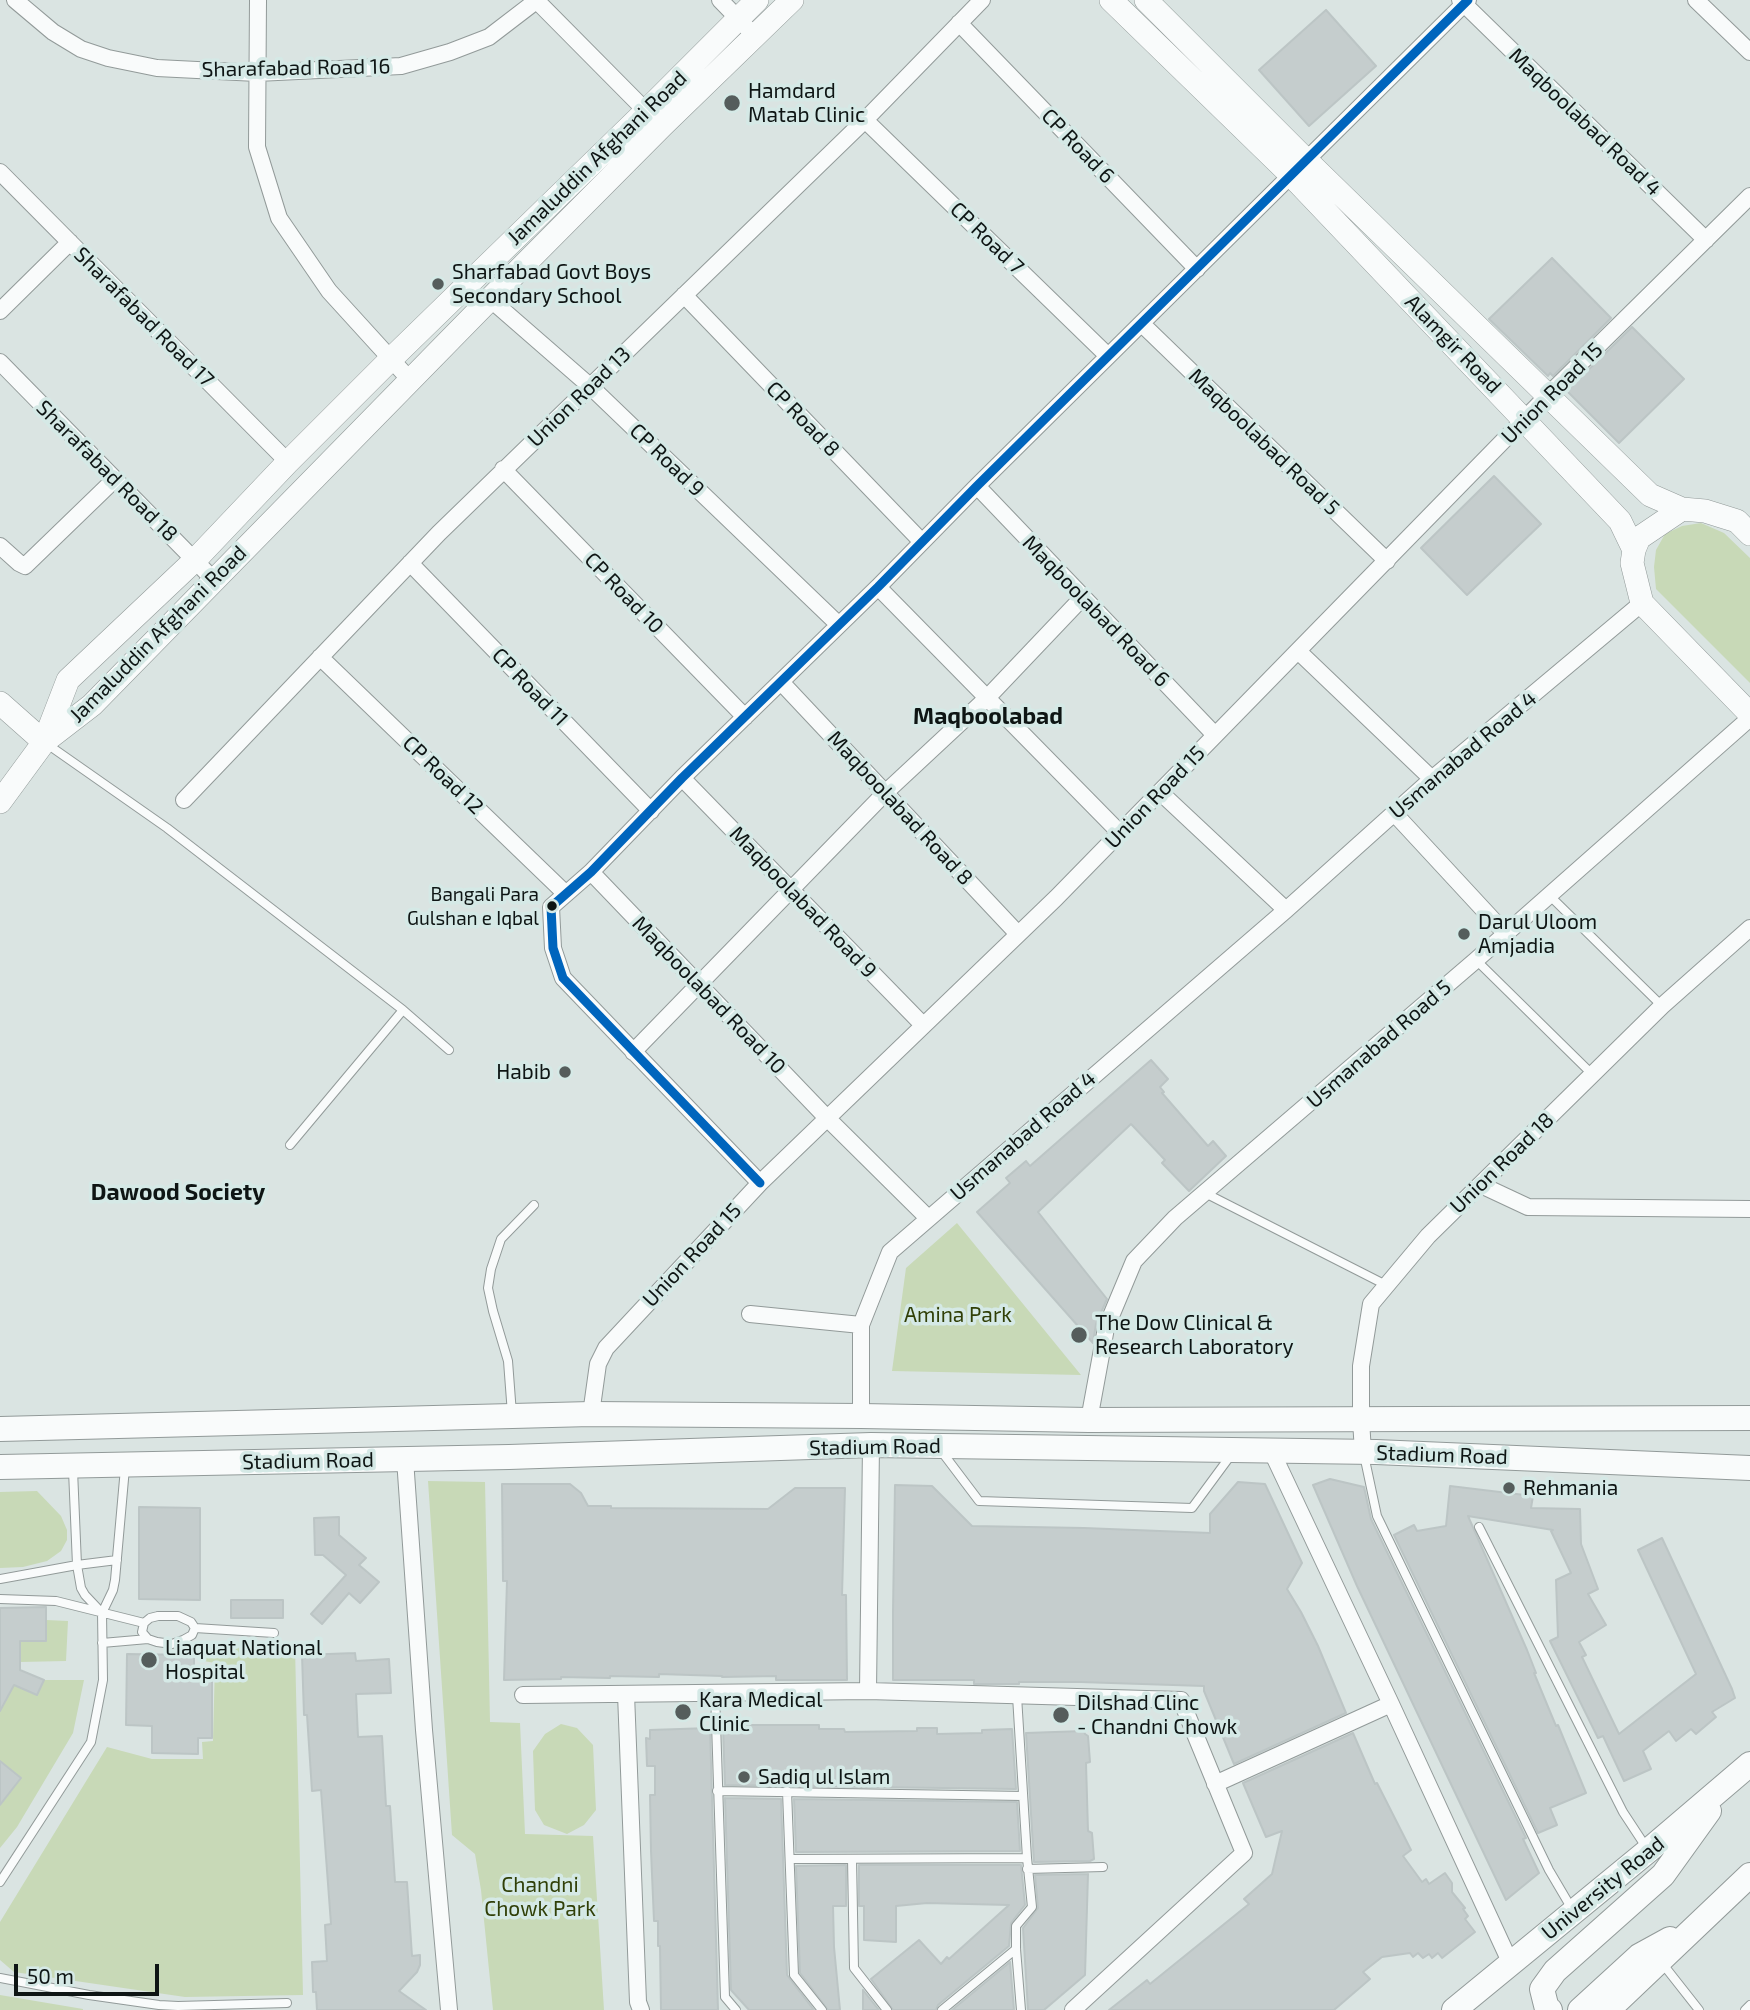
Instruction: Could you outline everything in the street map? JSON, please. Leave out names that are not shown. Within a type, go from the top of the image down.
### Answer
[{"type":"main road","name":"Jamaluddin Afghani Road","points":[[44,742],[68,680],[195,560],[391,359],[757,0]]},
{"type":"main road","name":"Jamaluddin Afghani Road","points":[[44,742],[92,705],[490,299],[792,0]]},
{"type":"main road","name":"Alamgir Road","points":[[1111,0],[1548,395],[1650,495],[1682,509],[1705,511],[1746,521]]},
{"type":"main road","name":"Alamgir Road","points":[[1146,0],[1620,521],[1634,550],[1632,563],[1642,603]]},
{"type":"main road","points":[[1634,550],[1639,538],[1682,509]]},
{"type":"main road","points":[[1642,603],[1750,716]]},
{"type":"main road","points":[[0,703],[44,742],[0,802]]},
{"type":"main road","name":"Stadium Road","points":[[0,1429],[591,1414],[1089,1420],[1750,1418]]},
{"type":"main road","points":[[80,1465],[87,1427]]},
{"type":"main road","name":"Stadium Road","points":[[0,1466],[405,1459],[871,1445],[1363,1452],[1750,1468]]},
{"type":"main road","points":[[1550,2010],[1547,2009],[1542,1989],[1555,1971],[1663,1875],[1741,1772]]},
{"type":"main road","name":"University Road","points":[[1454,2010],[1741,1772]]},
{"type":"main road","points":[[1608,2010],[1750,1875]]},
{"type":"main road","points":[[1580,2010],[1639,1956],[1701,1923]]},
{"type":"street","name":"Sharafabad Road 16","points":[[15,0],[53,32],[81,49],[108,58],[157,68],[257,73],[401,66],[489,37],[536,0]]},
{"type":"street","points":[[258,0],[257,147],[279,218],[329,291],[410,380]]},
{"type":"street","points":[[536,0],[646,111]]},
{"type":"street","points":[[720,0],[755,36]]},
{"type":"street","name":"Union Road 13","points":[[184,800],[503,469],[865,120],[982,0]]},
{"type":"street","points":[[1696,0],[1750,52]]},
{"type":"street","points":[[760,1183],[563,978],[553,948],[551,907],[591,872],[682,778],[878,587],[1464,1]]},
{"type":"street","name":"Maqboolabad Road 4","points":[[1464,1],[1706,240]]},
{"type":"street","name":"CP Road 6","points":[[959,23],[1197,269]]},
{"type":"street","name":"CP Road 7","points":[[865,120],[1108,356]]},
{"type":"street","name":"Sharafabad Road 17","points":[[0,172],[288,462]]},
{"type":"street","name":"Union Road 15","points":[[591,1414],[598,1364],[606,1348],[760,1183],[1018,934],[1548,395],[1750,196]]},
{"type":"street","points":[[0,311],[70,242]]},
{"type":"street","name":"CP Road 8","points":[[684,295],[922,542]]},
{"type":"street","name":"CP Road 9","points":[[490,299],[591,387],[839,625]]},
{"type":"street","name":"Maqboolabad Road 5","points":[[1142,324],[1387,561]]},
{"type":"street","name":"Sharafabad Road 18","points":[[0,362],[214,580]]},
{"type":"street","name":"CP Road 10","points":[[503,469],[745,718]]},
{"type":"street","points":[[0,546],[25,566],[115,478]]},
{"type":"street","name":"Maqboolabad Road 6","points":[[977,486],[1215,736]]},
{"type":"street","name":"CP Road 11","points":[[410,563],[651,811]]},
{"type":"street","points":[[878,587],[1120,832]]},
{"type":"street","points":[[634,1052],[885,793],[987,698],[1083,597]]},
{"type":"street","name":"Usmanabad Road 4","points":[[861,1416],[861,1325],[890,1252],[1286,910],[1432,779],[1642,603]]},
{"type":"street","points":[[1298,651],[1432,779]]},
{"type":"street","name":"CP Road 12","points":[[320,657],[566,894]]},
{"type":"street","name":"Maqboolabad Road 8","points":[[781,682],[1018,934]]},
{"type":"street","name":"Usmanabad Road 5","points":[[1089,1420],[1106,1328],[1134,1261],[1175,1218],[1550,896],[1750,716]]},
{"type":"street","name":"Maqboolabad Road 9","points":[[682,778],[923,1025]]},
{"type":"street","points":[[1160,792],[1286,910]]},
{"type":"street","points":[[1394,813],[1506,934]]},
{"type":"street","name":"Maqboolabad Road 10","points":[[591,872],[827,1118]]},
{"type":"street","name":"Union Road 18","points":[[1363,1452],[1361,1366],[1371,1304],[1427,1236],[1662,1006],[1750,928]]},
{"type":"street","points":[[827,1118],[928,1218]]},
{"type":"street","points":[[1481,1185],[1528,1207],[1750,1209]]},
{"type":"street","points":[[750,1314],[861,1325]]},
{"type":"street","points":[[868,1692],[871,1445]]},
{"type":"street","points":[[1270,1450],[1391,1703],[1511,1964]]},
{"type":"street","points":[[405,1459],[424,1730],[449,2010]]},
{"type":"street","points":[[523,1695],[868,1692],[1181,1700],[1244,1853],[1073,2010]]},
{"type":"street","points":[[626,1694],[638,2003],[641,2010]]},
{"type":"street","points":[[1215,1784],[1391,1703]]},
{"type":"lane","points":[[44,742],[167,828],[403,1010],[449,1050]]},
{"type":"lane","points":[[1550,896],[1662,1006]]},
{"type":"lane","points":[[1476,960],[1593,1075]]},
{"type":"lane","points":[[290,1144],[403,1010]]},
{"type":"lane","points":[[1204,1193],[1387,1285]]},
{"type":"lane","points":[[512,1416],[508,1361],[488,1288],[501,1239],[534,1205]]},
{"type":"lane","points":[[938,1446],[979,1501],[1192,1508],[1235,1450]]},
{"type":"lane","points":[[1363,1452],[1377,1516],[1549,1870],[1573,1911]]},
{"type":"lane","points":[[0,1882],[91,1742],[103,1680],[102,1613],[113,1590],[125,1464]]},
{"type":"lane","points":[[80,1465],[77,1565],[81,1588],[102,1613]]},
{"type":"lane","points":[[1479,1527],[1623,1812],[1649,1850]]},
{"type":"lane","points":[[0,1578],[117,1560]]},
{"type":"lane","points":[[0,1599],[56,1601],[145,1623]]},
{"type":"lane","points":[[148,1639],[142,1632],[150,1618],[172,1616],[191,1622],[195,1628]]},
{"type":"lane","points":[[102,1643],[148,1639],[172,1644],[192,1635],[195,1628]]},
{"type":"lane","points":[[195,1628],[274,1633]]},
{"type":"lane","points":[[715,1692],[725,1997],[736,2010]]},
{"type":"lane","points":[[1017,1696],[1027,1869],[1032,1907],[1016,1926],[1021,2010]]},
{"type":"lane","points":[[717,1791],[1023,1796]]},
{"type":"lane","points":[[787,1791],[794,1975],[822,2010]]},
{"type":"lane","points":[[790,1859],[1027,1858]]},
{"type":"lane","points":[[852,1859],[854,1968],[887,2010]]},
{"type":"lane","points":[[1027,1869],[1103,1867]]},
{"type":"lane","points":[[942,2010],[1016,1950]]},
{"type":"lane","points":[[1660,1961],[1699,2010]]},
{"type":"lane","points":[[0,1971],[10,1979]]},
{"type":"lane","points":[[0,1978],[89,1995],[178,2006],[225,2007],[287,2003]]},
{"type":"lane","points":[[1745,2010],[1750,2006]]},
{"type":"green space","points":[[1701,523],[1724,533],[1750,558],[1750,683],[1656,589],[1656,550],[1665,534],[1682,526]]},
{"type":"green space","name":"Amina Park","points":[[957,1223],[1081,1375],[892,1371],[906,1268]]},
{"type":"green space","name":"Chandni Chowk Park","points":[[428,1481],[485,1482],[490,1722],[520,1723],[525,1834],[593,1836],[604,2010],[493,2010],[475,1854],[452,1835]]},
{"type":"green space","points":[[37,1491],[61,1516],[67,1530],[67,1540],[61,1551],[47,1561],[23,1567],[0,1568],[0,1492]]},
{"type":"green space","points":[[46,1620],[68,1621],[66,1661],[20,1662],[20,1641],[46,1641]]},
{"type":"green space","points":[[295,1647],[303,1995],[185,1997],[14,1972],[0,1960],[0,1922],[107,1747],[152,1759],[203,1759],[202,1742],[213,1741],[215,1663],[198,1660],[198,1648]]},
{"type":"green space","points":[[44,1680],[84,1680],[73,1733],[17,1827],[0,1848],[0,1711],[14,1685],[36,1695]]},
{"type":"green space","points":[[561,1724],[577,1728],[593,1745],[596,1810],[584,1825],[567,1834],[544,1825],[535,1810],[533,1751],[545,1734]]},
{"type":"green space","points":[[0,1995],[83,2009],[83,2010],[0,2010]]},
{"type":"building","points":[[1326,10],[1376,66],[1309,126],[1259,70]]},
{"type":"building","points":[[1552,258],[1611,318],[1553,376],[1550,373],[1548,376],[1489,319]]},
{"type":"building","points":[[1632,327],[1684,379],[1619,443],[1567,391]]},
{"type":"building","points":[[1494,476],[1541,524],[1467,595],[1421,548]]},
{"type":"building","points":[[1151,1060],[1168,1079],[1160,1087],[1164,1092],[1162,1093],[1208,1146],[1213,1141],[1226,1156],[1189,1191],[1162,1163],[1165,1160],[1131,1124],[1038,1212],[1107,1299],[1096,1324],[1093,1343],[977,1212],[1010,1183],[1006,1178],[1026,1161],[1030,1166]]},
{"type":"building","points":[[1330,1479],[1364,1487],[1371,1519],[1526,1838],[1523,1839],[1539,1873],[1506,1900],[1357,1586],[1313,1485]]},
{"type":"building","points":[[1238,1482],[1265,1484],[1302,1563],[1287,1589],[1318,1646],[1346,1713],[1234,1764],[1204,1686],[1080,1682],[974,1684],[974,1680],[893,1680],[895,1485],[932,1486],[972,1526],[1210,1533],[1210,1514]]},
{"type":"building","points":[[502,1484],[570,1484],[581,1493],[588,1506],[611,1508],[768,1509],[795,1488],[845,1488],[842,1595],[846,1595],[847,1680],[776,1680],[776,1676],[659,1674],[659,1677],[504,1680],[507,1581],[503,1581]]},
{"type":"building","points":[[1450,1486],[1533,1496],[1531,1508],[1580,1509],[1581,1544],[1598,1589],[1588,1594],[1606,1625],[1579,1642],[1586,1655],[1582,1657],[1619,1734],[1696,1674],[1638,1550],[1662,1538],[1735,1698],[1712,1712],[1716,1717],[1696,1734],[1691,1729],[1676,1741],[1669,1731],[1643,1751],[1651,1769],[1624,1781],[1603,1736],[1598,1738],[1550,1641],[1558,1637],[1556,1580],[1571,1573],[1551,1531],[1553,1530],[1468,1516],[1586,1793],[1550,1808],[1557,1825],[1538,1833],[1394,1535],[1414,1525],[1417,1531],[1446,1526]]},
{"type":"building","points":[[139,1507],[200,1508],[200,1600],[139,1599]]},
{"type":"building","points":[[339,1517],[339,1535],[366,1558],[359,1565],[379,1582],[360,1603],[349,1593],[322,1624],[311,1614],[346,1575],[323,1555],[315,1555],[314,1518]]},
{"type":"building","points":[[231,1600],[283,1600],[283,1618],[231,1618]]},
{"type":"building","points":[[46,1607],[46,1641],[20,1641],[20,1670],[44,1680],[37,1695],[14,1685],[0,1711],[0,1608]]},
{"type":"building","points":[[355,1653],[356,1661],[389,1659],[391,1693],[356,1694],[358,1737],[382,1736],[386,1806],[390,1806],[395,1882],[407,1882],[412,1956],[420,1955],[417,1972],[399,1991],[426,2010],[317,2010],[316,1992],[313,1992],[312,1962],[327,1961],[325,1925],[331,1924],[321,1790],[312,1791],[307,1715],[304,1715],[302,1655]]},
{"type":"building","points":[[127,1654],[194,1655],[194,1666],[212,1666],[212,1738],[198,1738],[198,1754],[152,1753],[152,1726],[126,1725]]},
{"type":"building","points":[[725,1725],[819,1725],[819,1729],[844,1729],[845,1732],[917,1731],[917,1728],[937,1728],[937,1734],[1012,1729],[1016,1789],[725,1785]]},
{"type":"building","points":[[710,1728],[718,2010],[661,2010],[660,1946],[658,1921],[654,1921],[651,1851],[650,1795],[655,1795],[655,1766],[647,1766],[646,1738],[650,1739],[650,1730]]},
{"type":"building","points":[[1084,1731],[1088,1736],[1090,1762],[1086,1763],[1088,1831],[1092,1833],[1094,1859],[1034,1862],[1026,1733]]},
{"type":"building","points":[[1353,1733],[1375,1784],[1377,1783],[1411,1850],[1403,1856],[1422,1882],[1426,1879],[1429,1884],[1445,1873],[1452,1883],[1452,1892],[1465,1908],[1463,1909],[1468,1916],[1465,1919],[1475,1932],[1442,1958],[1438,1953],[1432,1958],[1429,1954],[1423,1958],[1418,1953],[1413,1957],[1410,1953],[1382,1957],[1363,1972],[1370,1979],[1334,2010],[1109,2010],[1147,1980],[1150,1984],[1249,1904],[1244,1899],[1272,1874],[1282,1831],[1266,1837],[1243,1783]]},
{"type":"building","points":[[0,1761],[21,1778],[0,1805]]},
{"type":"building","points":[[725,1798],[781,1799],[787,1975],[814,2010],[749,2010],[731,1990]]},
{"type":"building","points":[[794,1799],[1017,1802],[1020,1851],[796,1852]]},
{"type":"building","points":[[846,1865],[846,1906],[833,1906],[840,2010],[828,2010],[800,1973],[796,1866]]},
{"type":"building","points":[[859,1865],[1021,1865],[1025,1905],[1011,1923],[1009,1946],[938,2005],[936,2010],[893,2010],[871,1979],[919,1940],[941,1964],[1009,1905],[927,1903],[896,1906],[896,1942],[864,1940],[864,1906],[859,1906]]},
{"type":"building","points":[[1088,1874],[1085,1975],[1044,2010],[1028,2010],[1023,1928],[1038,1908],[1035,1875]]},
{"type":"building","points":[[1010,1962],[1014,2010],[952,2010]]},
{"type":"building","points":[[863,1990],[879,2010],[863,2010]]},
{"type":"transit line","points":[[760,1183],[563,978],[553,948],[551,907],[591,872],[682,778],[878,587],[1468,0]]},
{"type":"place","name":"Hamdard Matab Clinic","points":[[732,103]]},
{"type":"place","name":"Sharfabad Govt Boys Secondary School","points":[[438,284]]},
{"type":"place","name":"Bangali Para Gulshan e Iqbal","points":[[552,906]]},
{"type":"place","name":"Darul Uloom Amjadia","points":[[1464,934]]},
{"type":"place","name":"Habib","points":[[565,1072]]},
{"type":"place","name":"The Dow Clinical & Research Laboratory","points":[[1079,1335]]},
{"type":"place","name":"Rehmania","points":[[1509,1488]]},
{"type":"place","name":"Liaquat National Hospital","points":[[149,1660]]},
{"type":"place","name":"Kara Medical Clinic","points":[[683,1712]]},
{"type":"place","name":"Dilshad Clinc - Chandni Chowk","points":[[1061,1715]]},
{"type":"place","name":"Sadiq ul Islam","points":[[744,1777]]},
{"type":"district","name":"Maqboolabad","points":[[988,716]]},
{"type":"district","name":"Dawood Society","points":[[178,1192]]}]
